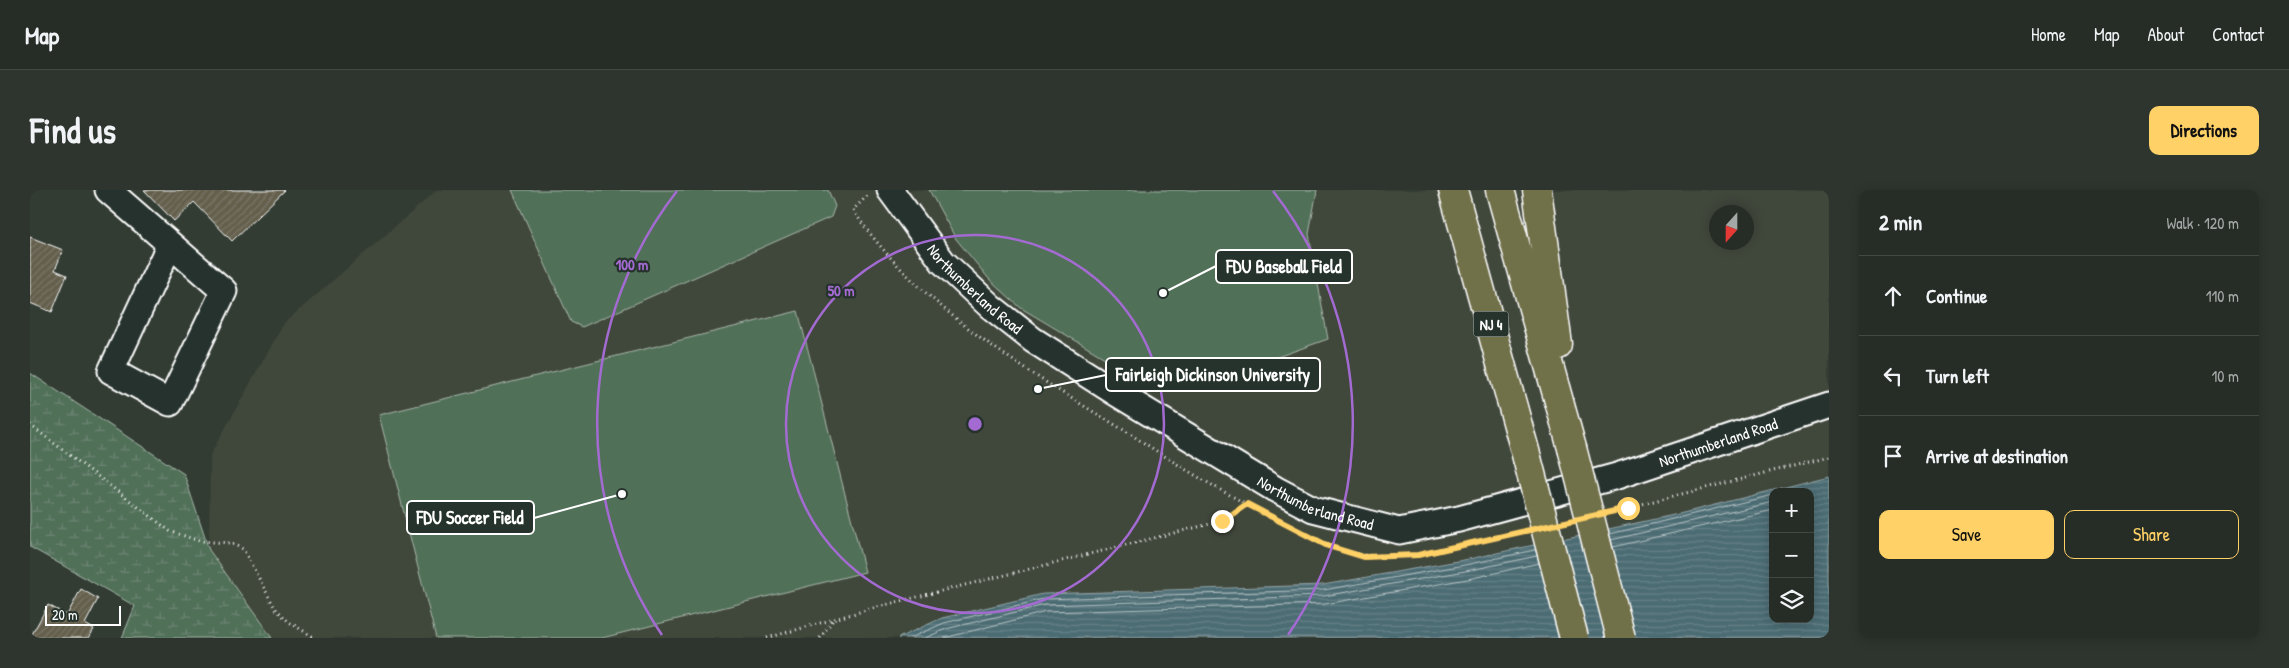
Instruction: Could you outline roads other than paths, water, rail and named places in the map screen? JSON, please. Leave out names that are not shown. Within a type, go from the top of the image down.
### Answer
[{"type":"highway","name":"NJ 4","points":[[1453,190],[1527,458],[1574,638]]},
{"type":"highway","points":[[1500,190],[1572,448],[1621,638]]},
{"type":"highway","points":[[1537,190],[1572,448]]},
{"type":"street","points":[[108,190],[224,291],[170,403],[111,371],[170,244]]},
{"type":"street","name":"Northumberland Road","points":[[890,190],[943,262],[990,306],[1033,340],[1181,432],[1313,509],[1399,531],[1459,519],[1608,478],[1829,405]]},
{"type":"street","points":[[1767,427],[1829,387]]},
{"type":"water","points":[[1829,476],[1829,638],[898,638],[942,618],[1043,594],[1323,585],[1469,559],[1683,513],[1769,491],[1769,623],[1814,623],[1814,488],[1782,488]]},
{"type":"place","name":"FDU Baseball Field","points":[[1163,293]]},
{"type":"place","name":"Fairleigh Dickinson University","points":[[1038,389]]},
{"type":"place","name":"FDU Soccer Field","points":[[622,494]]}]
